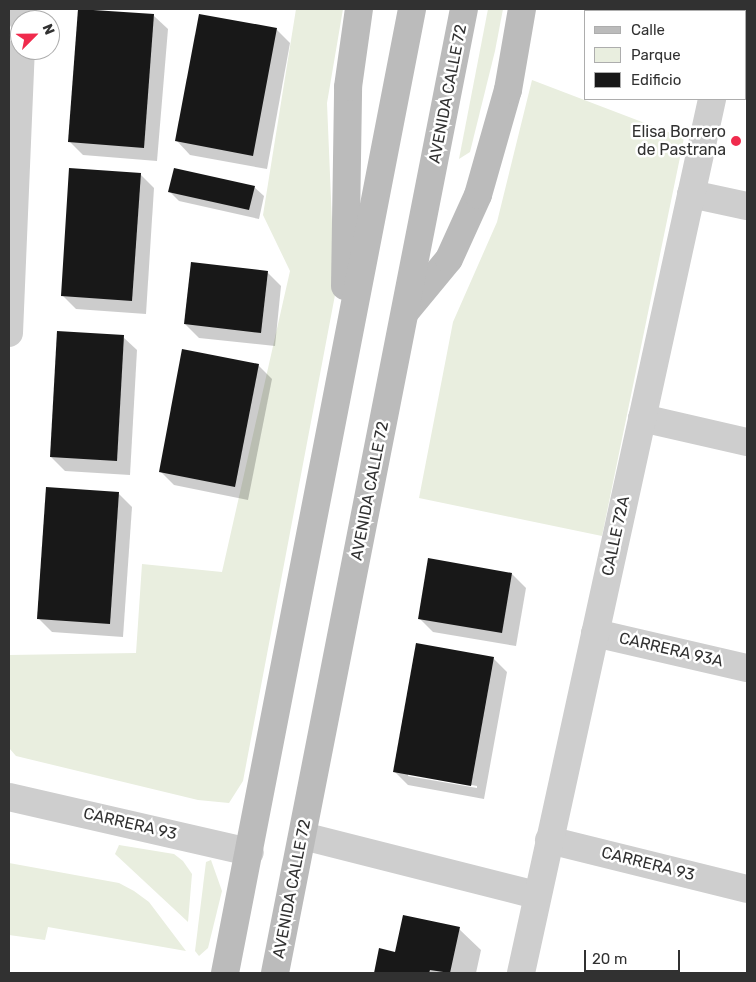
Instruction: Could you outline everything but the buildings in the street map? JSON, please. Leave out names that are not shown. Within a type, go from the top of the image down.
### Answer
[{"type":"main road","points":[[345,351],[348,87],[359,9]]},
{"type":"main road","points":[[225,973],[250,852],[412,9]]},
{"type":"main road","name":"AVENIDA CALLE 72","points":[[275,973],[464,9]]},
{"type":"main road","points":[[405,312],[450,259],[478,195],[508,90],[522,9]]},
{"type":"street","points":[[9,333],[14,86],[19,60]]},
{"type":"street","name":"CALLE 72A","points":[[521,973],[712,100]]},
{"type":"street","points":[[691,194],[747,206]]},
{"type":"street","points":[[642,418],[747,442]]},
{"type":"street","name":"CARRERA 93A","points":[[595,633],[747,668]]},
{"type":"street","name":"CARRERA 93","points":[[9,797],[250,852]]},
{"type":"street","points":[[303,836],[537,895]]},
{"type":"street","name":"CARRERA 93","points":[[549,840],[747,889]]},
{"type":"green space","points":[[296,9],[343,9],[327,103],[335,295],[243,781],[229,803],[198,800],[16,756],[9,748],[9,655],[136,653],[142,564],[222,572],[290,271],[263,215]]},
{"type":"green space","points":[[488,9],[503,9],[495,51],[470,152],[459,159]]},
{"type":"green space","points":[[532,80],[684,138],[602,536],[419,498],[453,322],[497,222]]},
{"type":"green space","points":[[119,845],[174,854],[183,861],[192,874],[188,922],[115,854]]},
{"type":"green space","points":[[211,860],[222,891],[208,948],[199,956],[195,951],[206,862]]},
{"type":"green space","points":[[9,863],[119,883],[149,902],[186,951],[48,927],[45,940],[9,935]]},
{"type":"place","name":"Elisa Borrero de Pastrana","points":[[736,141]]}]
